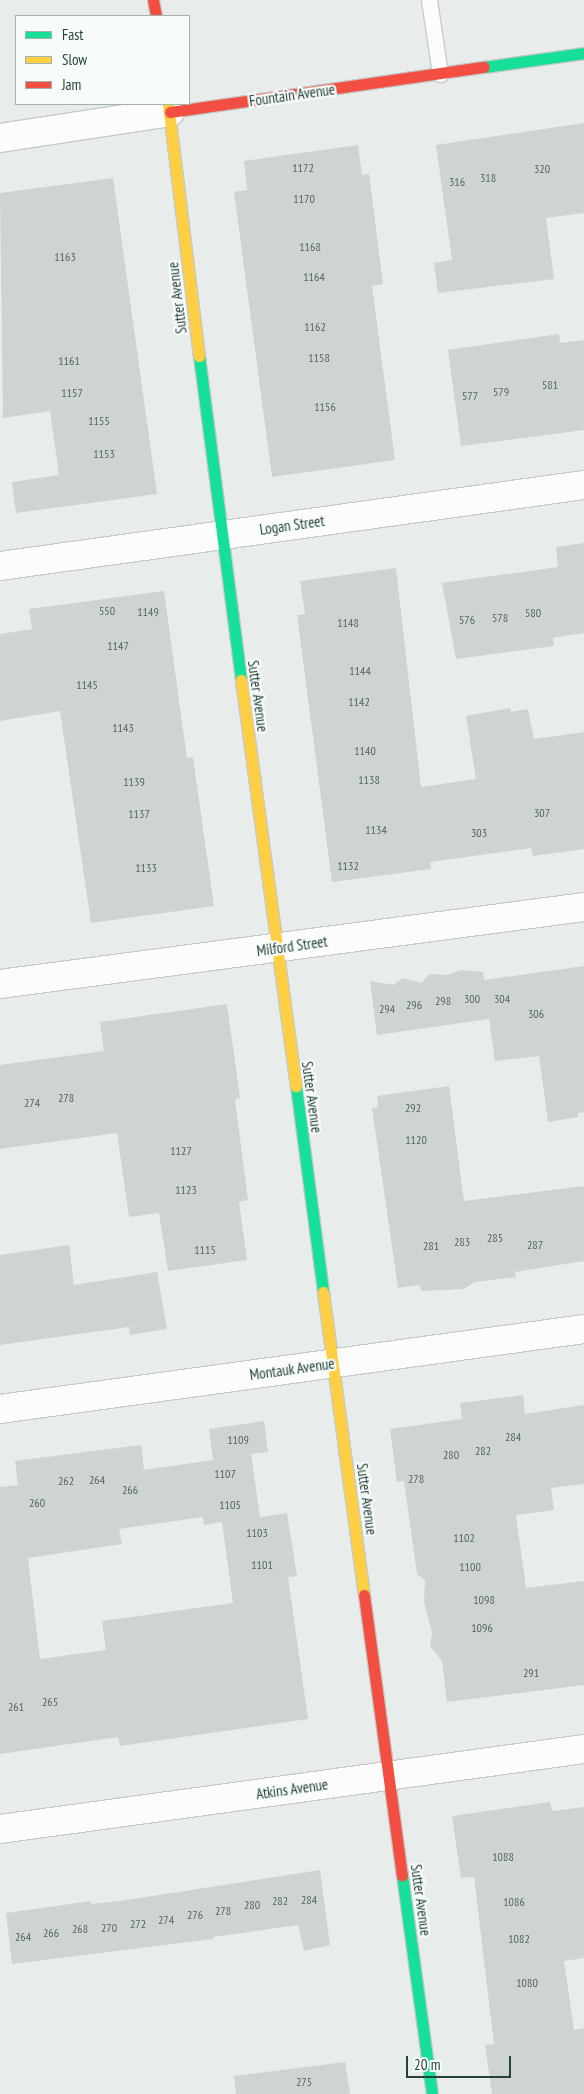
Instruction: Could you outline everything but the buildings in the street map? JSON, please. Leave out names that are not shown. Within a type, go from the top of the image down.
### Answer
[{"type":"street","points":[[154,0],[156,15]]},
{"type":"street","name":"Fountain Avenue","points":[[0,138],[169,108],[584,54]]},
{"type":"street","name":"Sutter Avenue","points":[[169,108],[221,535],[432,2094]]},
{"type":"street","name":"Logan Street","points":[[0,566],[584,485]]},
{"type":"street","name":"Milford Street","points":[[0,984],[584,907]]},
{"type":"street","name":"Montauk Avenue","points":[[0,1409],[584,1328]]},
{"type":"street","name":"Atkins Avenue","points":[[0,1829],[584,1749]]},
{"type":"lane","points":[[429,0],[440,74]]},
{"type":"traffic: fast","points":[[484,67],[584,53]]},
{"type":"traffic: fast","points":[[199,356],[241,680]]},
{"type":"traffic: fast","points":[[296,1086],[323,1292]]},
{"type":"traffic: fast","points":[[402,1875],[432,2094]]},
{"type":"traffic: slow","points":[[168,105],[199,356]]},
{"type":"traffic: slow","points":[[241,680],[296,1086]]},
{"type":"traffic: slow","points":[[323,1292],[364,1595]]},
{"type":"traffic: jam","points":[[153,0],[156,15]]},
{"type":"traffic: jam","points":[[170,112],[484,67]]},
{"type":"traffic: jam","points":[[364,1595],[402,1875]]}]
